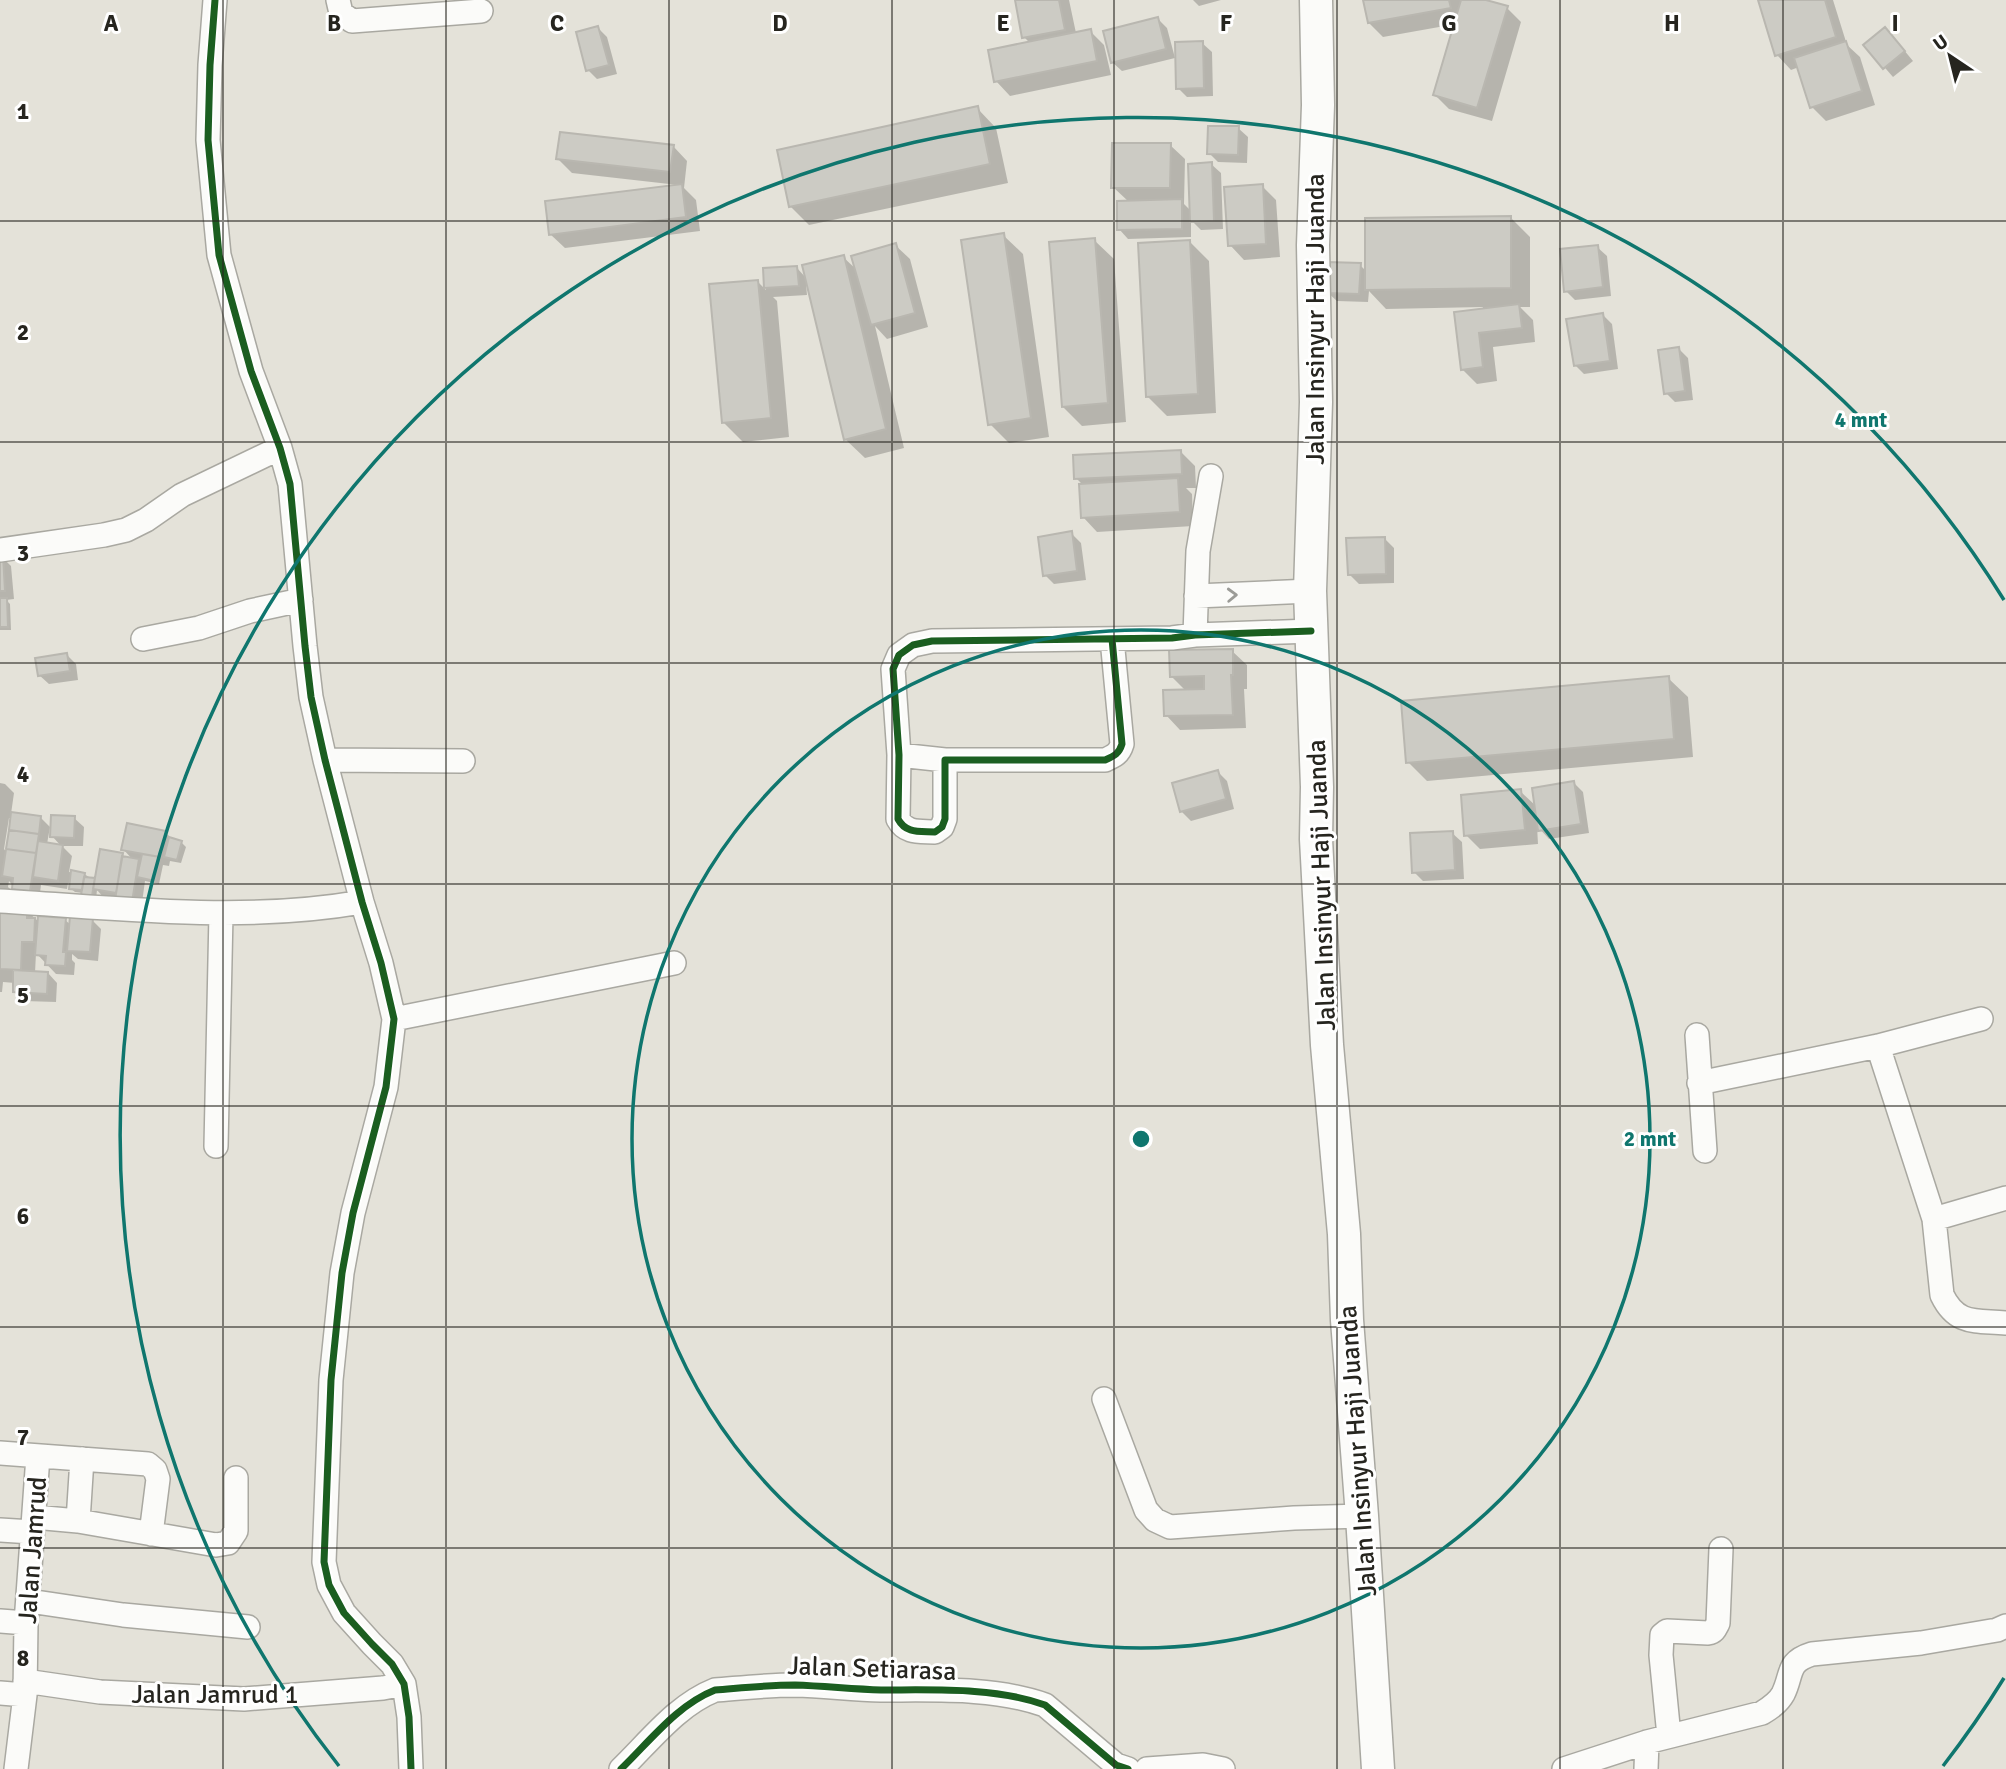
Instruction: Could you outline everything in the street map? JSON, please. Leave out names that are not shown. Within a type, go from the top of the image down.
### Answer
[{"type":"main road","name":"Jalan Insinyur Haji Juanda","points":[[1316,0],[1318,105],[1313,245],[1316,402],[1310,591],[1317,786],[1316,839],[1327,1045],[1344,1234],[1347,1320],[1378,1769]]},
{"type":"street","points":[[215,0],[208,140],[219,255],[251,371],[280,448],[292,496],[311,697],[325,760],[362,902],[382,964],[394,1019],[386,1087],[353,1213],[342,1273],[331,1380],[324,1562],[329,1585],[344,1612],[392,1664],[404,1684],[409,1717],[411,1769]]},
{"type":"street","points":[[338,0],[341,13],[352,21],[481,11]]},
{"type":"street","points":[[0,550],[126,530],[146,520],[182,495],[280,448]]},
{"type":"street","points":[[1195,635],[1201,526],[1211,476]]},
{"type":"street","points":[[1196,596],[1310,591]]},
{"type":"street","points":[[143,639],[199,628],[250,611],[301,600]]},
{"type":"street","points":[[945,760],[945,819],[942,827],[936,832],[909,831],[902,827],[898,819],[899,755],[893,669],[899,655],[913,645],[932,641],[1172,638],[1311,631]]},
{"type":"street","points":[[899,755],[945,760],[1105,760],[1114,757],[1122,744],[1112,639]]},
{"type":"street","points":[[325,760],[463,761]]},
{"type":"street","points":[[0,901],[222,914],[329,908],[362,902]]},
{"type":"street","points":[[216,1146],[222,914]]},
{"type":"street","points":[[394,1019],[674,964]]},
{"type":"street","points":[[1699,1083],[1878,1046],[1981,1018]]},
{"type":"street","points":[[1697,1035],[1705,1152]]},
{"type":"street","points":[[1878,1046],[1934,1219],[1942,1295],[1947,1306],[1962,1318],[2006,1323]]},
{"type":"street","points":[[1934,1219],[2006,1198]]},
{"type":"street","points":[[1104,1399],[1146,1510],[1155,1520],[1170,1527],[1362,1516]]},
{"type":"street","points":[[0,1452],[148,1464],[155,1470],[158,1479],[151,1534]]},
{"type":"street","name":"Jalan Jamrud","points":[[16,1769],[25,1688],[27,1612],[38,1456]]},
{"type":"street","points":[[78,1521],[82,1460]]},
{"type":"street","points":[[0,1530],[78,1521],[216,1545],[228,1543],[236,1531],[236,1478]]},
{"type":"street","points":[[1646,1769],[1658,1739],[1662,1635],[1667,1630],[1708,1633],[1716,1629],[1721,1549]]},
{"type":"street","points":[[0,1621],[27,1612],[123,1615],[248,1627]]},
{"type":"street","points":[[1564,1769],[1658,1739],[1762,1713],[1783,1694],[1791,1668],[1801,1658],[1812,1654],[1921,1643],[1997,1630],[2006,1626]]},
{"type":"street","name":"Jalan Jamrud 1","points":[[0,1693],[25,1688],[244,1699],[404,1684]]},
{"type":"street","name":"Jalan Setiarasa","points":[[621,1769],[696,1698],[715,1689],[793,1685],[968,1691],[1034,1701],[1045,1705],[1116,1765],[1129,1769]]},
{"type":"street","points":[[1147,1769],[1203,1765],[1223,1769]]},
{"type":"building","points":[[1015,0],[1059,0],[1065,30],[1022,38]]},
{"type":"building","points":[[1363,0],[1449,0],[1451,8],[1368,23]]},
{"type":"building","points":[[1461,0],[1486,0],[1508,6],[1477,108],[1433,95]]},
{"type":"building","points":[[1758,0],[1825,0],[1836,37],[1775,56]]},
{"type":"building","points":[[1158,17],[1166,49],[1111,63],[1103,31]]},
{"type":"building","points":[[598,26],[609,65],[586,71],[576,32]]},
{"type":"building","points":[[1885,27],[1905,51],[1883,69],[1863,45]]},
{"type":"building","points":[[1091,29],[1097,61],[994,82],[988,50]]},
{"type":"building","points":[[1203,41],[1204,88],[1176,89],[1175,42]]},
{"type":"building","points":[[1846,41],[1862,91],[1810,108],[1794,58]]},
{"type":"building","points":[[978,106],[990,164],[789,207],[777,150]]},
{"type":"building","points":[[1208,126],[1239,126],[1238,155],[1207,154]]},
{"type":"building","points":[[560,132],[674,145],[670,172],[556,159]]},
{"type":"building","points":[[1112,143],[1171,143],[1170,188],[1111,188]]},
{"type":"building","points":[[1212,162],[1214,221],[1190,222],[1188,164]]},
{"type":"building","points":[[682,184],[686,217],[549,235],[545,201]]},
{"type":"building","points":[[1263,184],[1266,244],[1228,246],[1224,187]]},
{"type":"building","points":[[1182,199],[1182,229],[1117,230],[1117,201]]},
{"type":"building","points":[[1511,216],[1511,288],[1365,290],[1365,218]]},
{"type":"building","points":[[1004,233],[1031,418],[988,425],[961,240]]},
{"type":"building","points":[[1095,238],[1108,403],[1062,407],[1049,242]]},
{"type":"building","points":[[1190,240],[1198,394],[1146,397],[1138,243]]},
{"type":"building","points":[[896,243],[915,313],[871,325],[851,256]]},
{"type":"building","points":[[1598,245],[1603,287],[1564,292],[1560,249]]},
{"type":"building","points":[[844,255],[886,429],[844,440],[802,265]]},
{"type":"building","points":[[1327,262],[1361,263],[1359,294],[1326,293]]},
{"type":"building","points":[[797,266],[799,286],[764,288],[763,268]]},
{"type":"building","points":[[758,280],[771,418],[722,423],[709,284]]},
{"type":"building","points":[[1519,304],[1522,328],[1479,333],[1483,367],[1461,370],[1454,312]]},
{"type":"building","points":[[1603,313],[1610,361],[1574,366],[1566,319]]},
{"type":"building","points":[[1679,347],[1685,391],[1664,394],[1658,350]]},
{"type":"building","points":[[1181,450],[1182,474],[1074,479],[1073,455]]},
{"type":"building","points":[[1178,478],[1180,512],[1081,518],[1079,484]]},
{"type":"building","points":[[1072,531],[1077,571],[1043,576],[1038,537]]},
{"type":"building","points":[[1385,537],[1386,574],[1348,575],[1346,538]]},
{"type":"building","points":[[0,555],[3,555],[5,591],[0,591]]},
{"type":"building","points":[[0,598],[7,598],[8,627],[0,627]]},
{"type":"building","points":[[1233,649],[1233,715],[1164,716],[1163,690],[1204,689],[1204,676],[1170,677],[1169,650]]},
{"type":"building","points":[[67,653],[70,671],[38,676],[35,658]]},
{"type":"building","points":[[1669,676],[1674,739],[1406,763],[1401,701]]},
{"type":"building","points":[[1218,770],[1226,799],[1180,812],[1172,783]]},
{"type":"building","points":[[1574,781],[1581,824],[1538,831],[1532,788]]},
{"type":"building","points":[[1521,789],[1525,830],[1464,836],[1461,795]]},
{"type":"building","points":[[11,812],[41,816],[39,834],[9,830]]},
{"type":"building","points":[[51,815],[75,816],[74,838],[50,837]]},
{"type":"building","points":[[127,823],[166,831],[160,857],[121,850]]},
{"type":"building","points":[[9,830],[39,834],[36,853],[6,849]]},
{"type":"building","points":[[1453,831],[1455,870],[1412,873],[1410,833]]},
{"type":"building","points":[[169,837],[182,841],[177,860],[164,857]]},
{"type":"building","points":[[38,841],[63,845],[58,881],[33,877]]},
{"type":"building","points":[[6,849],[36,853],[30,891],[12,889],[13,878],[2,876]]},
{"type":"building","points":[[100,849],[123,853],[116,893],[93,889]]},
{"type":"building","points":[[142,854],[160,857],[155,881],[137,877]]},
{"type":"building","points":[[122,856],[139,859],[132,902],[115,900]]},
{"type":"building","points":[[71,870],[85,873],[82,890],[69,889]]},
{"type":"building","points":[[84,877],[95,878],[92,896],[81,895]]},
{"type":"building","points":[[0,907],[27,908],[27,918],[35,918],[34,942],[22,942],[21,970],[0,969]]},
{"type":"building","points":[[38,916],[66,918],[63,952],[66,952],[65,966],[45,965],[46,956],[35,955]]},
{"type":"building","points":[[70,916],[93,918],[90,952],[67,951]]},
{"type":"building","points":[[13,970],[48,972],[47,994],[13,992]]},
{"type":"cycle path","points":[[215,0],[208,140],[219,255],[251,371],[280,448],[290,484],[311,697],[325,760],[394,1019],[386,1087],[353,1213],[342,1273],[331,1380],[324,1562],[329,1585],[344,1613],[392,1664],[404,1684],[409,1717],[411,1769]]},
{"type":"cycle path","points":[[1112,639],[1122,744],[1116,754],[1105,760],[945,760],[945,819],[942,827],[935,832],[919,831],[901,824],[898,819],[899,755],[893,669],[899,655],[913,645],[932,641],[1172,638],[1311,631]]},
{"type":"cycle path","points":[[621,1769],[676,1714],[715,1690],[795,1685],[985,1692],[1026,1699],[1045,1705],[1116,1765],[1128,1769]]}]
